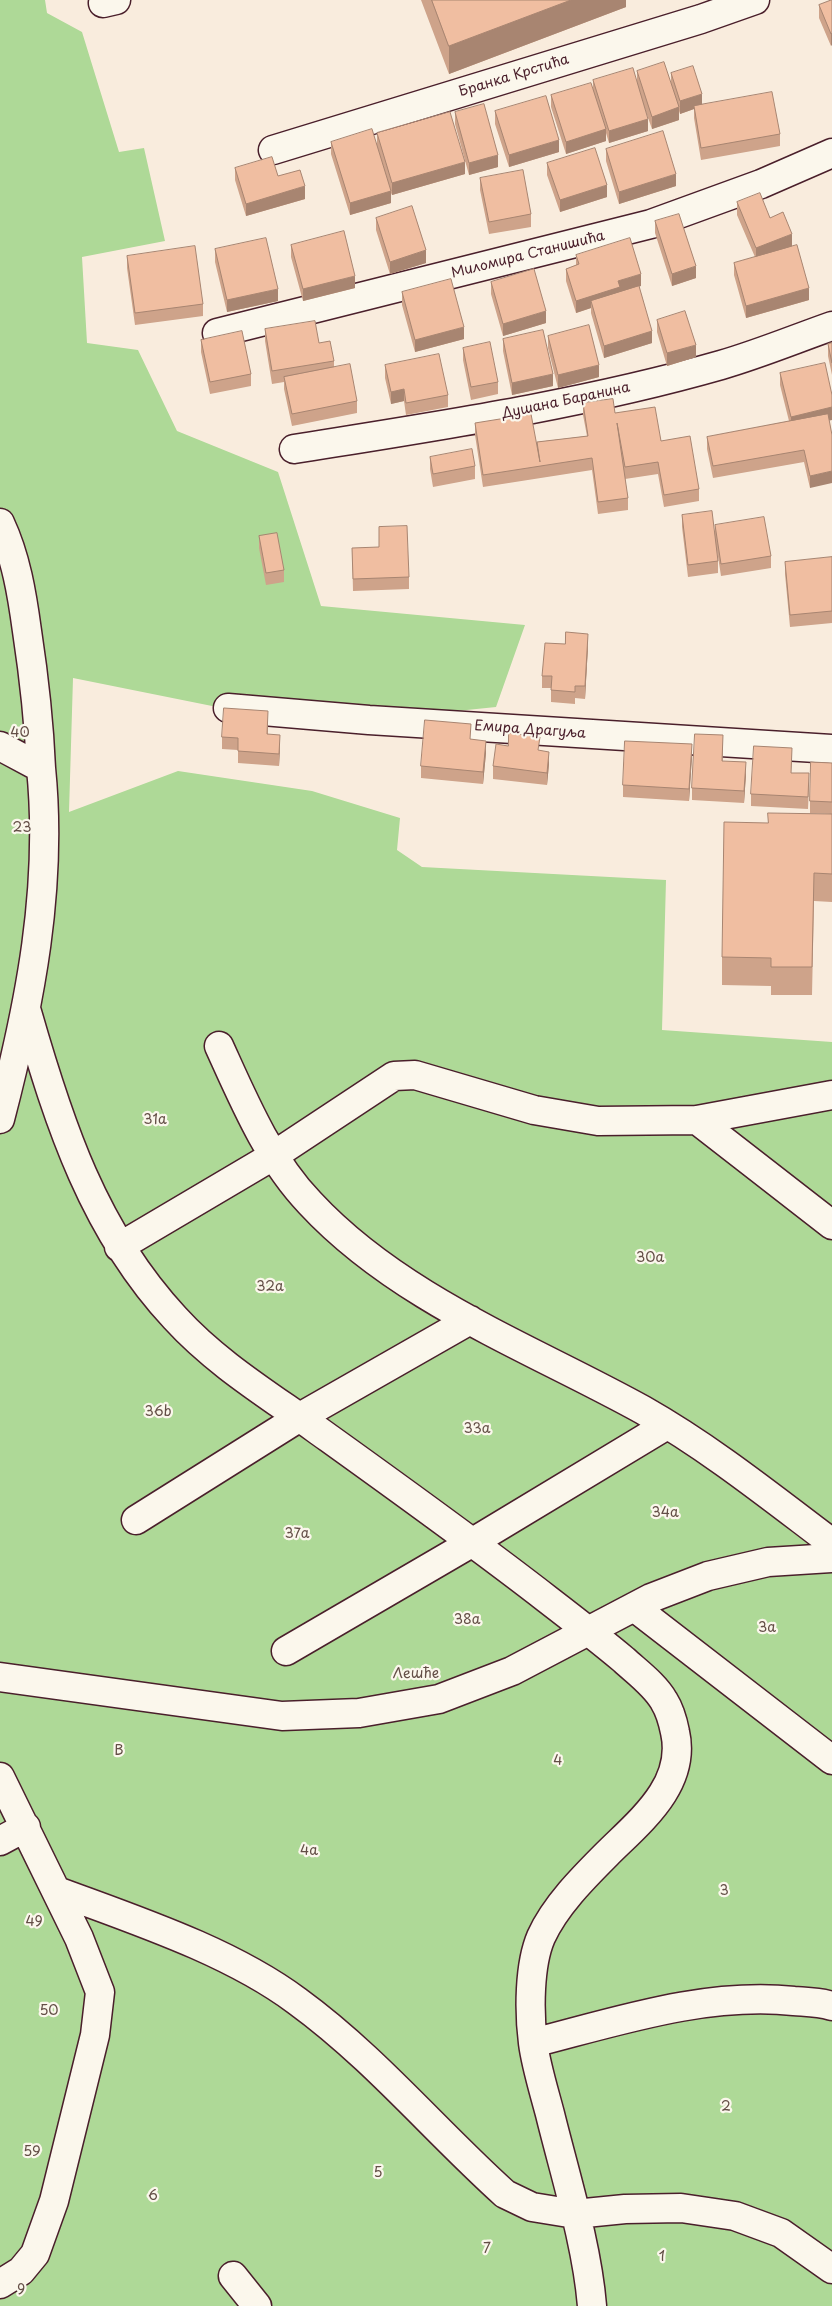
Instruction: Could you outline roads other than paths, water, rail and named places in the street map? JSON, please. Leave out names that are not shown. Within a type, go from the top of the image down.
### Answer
[{"type":"street","name":"Бранка Крстића","points":[[273,150],[701,19],[755,0]]},
{"type":"street","name":"Миломира Станишића","points":[[217,333],[651,224],[761,184],[832,153]]},
{"type":"street","name":"Душана Баранина","points":[[294,449],[472,420],[591,397],[723,364],[832,326]]},
{"type":"street","points":[[0,524],[7,538],[21,591],[37,696],[45,810],[41,911],[27,1012],[0,1119]]},
{"type":"street","name":"Емира Драгуља","points":[[228,708],[369,720],[832,749]]},
{"type":"street","points":[[0,746],[41,768]]},
{"type":"street","points":[[27,1012],[48,1085],[75,1159],[98,1210],[119,1247],[147,1286],[174,1317],[208,1351],[247,1382],[300,1417],[473,1542],[589,1630],[642,1676],[664,1700],[676,1735],[676,1757],[672,1776],[656,1805],[576,1886],[540,1938],[534,1959],[532,1984],[533,2043],[575,2214],[591,2287],[592,2306]]},
{"type":"street","points":[[219,1046],[273,1156],[310,1203],[354,1245],[452,1312],[576,1374],[667,1425],[724,1461],[832,1543]]},
{"type":"street","points":[[119,1247],[273,1156],[394,1076],[415,1075],[534,1110],[598,1121],[697,1120],[832,1095]]},
{"type":"street","points":[[697,1120],[832,1225]]},
{"type":"street","points":[[136,1520],[300,1417],[470,1320]]},
{"type":"street","points":[[286,1651],[473,1542],[667,1425]]},
{"type":"street","points":[[0,1677],[282,1716],[359,1713],[439,1699],[512,1672],[651,1598],[708,1576],[768,1562],[832,1558]]},
{"type":"street","points":[[634,1607],[832,1760]]},
{"type":"street","points":[[0,1776],[79,1938],[100,1992],[95,2035],[54,2201],[35,2254],[21,2271],[0,2284]]},
{"type":"street","points":[[0,1842],[26,1827]]},
{"type":"street","points":[[57,1891],[211,1952],[254,1974],[296,2000],[329,2025],[505,2194],[532,2207],[575,2214],[625,2209],[681,2208],[735,2216],[781,2233],[832,2269]]},
{"type":"street","points":[[533,2043],[656,2012],[710,2001],[765,1998],[832,2006]]},
{"type":"street","points":[[233,2276],[257,2306]]},
{"type":"park label","name":"40","points":[[20,733]]},
{"type":"park label","name":"23","points":[[22,828]]},
{"type":"park label","name":"31a","points":[[155,1120]]},
{"type":"park label","name":"30a","points":[[650,1258]]},
{"type":"park label","name":"32a","points":[[270,1287]]},
{"type":"park label","name":"36b","points":[[158,1412]]},
{"type":"park label","name":"33a","points":[[477,1429]]},
{"type":"park label","name":"34a","points":[[665,1513]]},
{"type":"park label","name":"37a","points":[[297,1534]]},
{"type":"park label","name":"38a","points":[[467,1620]]},
{"type":"park label","name":"3a","points":[[767,1628]]},
{"type":"park label","name":"Лешће","points":[[416,1674]]},
{"type":"park label","name":"B","points":[[119,1751]]},
{"type":"park label","name":"4","points":[[558,1761]]},
{"type":"park label","name":"4a","points":[[309,1851]]},
{"type":"park label","name":"3","points":[[724,1891]]},
{"type":"park label","name":"49","points":[[34,1922]]},
{"type":"park label","name":"50","points":[[49,2011]]},
{"type":"park label","name":"2","points":[[726,2107]]},
{"type":"park label","name":"59","points":[[32,2152]]},
{"type":"park label","name":"5","points":[[378,2173]]},
{"type":"park label","name":"6","points":[[153,2196]]},
{"type":"park label","name":"7","points":[[487,2249]]},
{"type":"park label","name":"1","points":[[662,2257]]},
{"type":"park label","name":"9","points":[[21,2290]]}]
